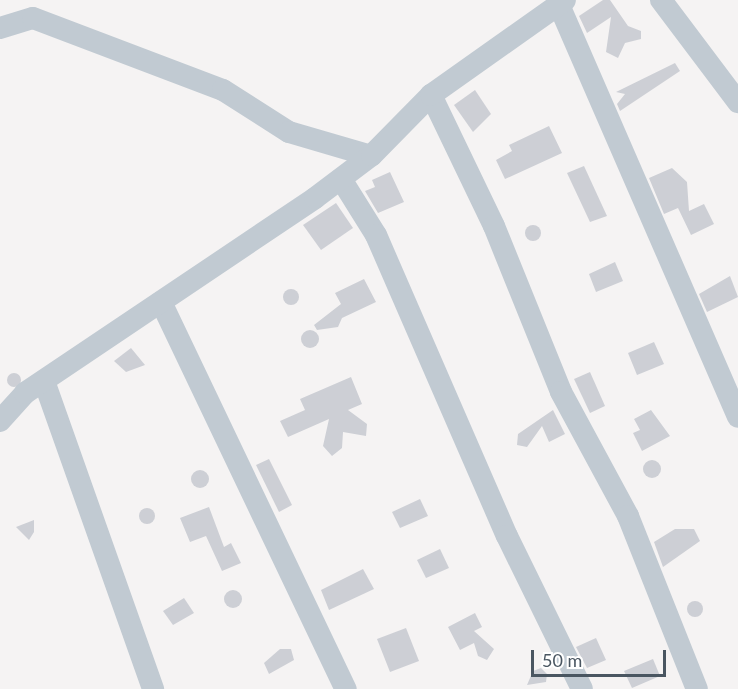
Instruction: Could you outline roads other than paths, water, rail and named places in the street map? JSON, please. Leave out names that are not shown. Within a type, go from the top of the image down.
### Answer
[{"type":"street","points":[[661,0],[738,102]]},
{"type":"street","points":[[0,421],[44,381],[340,179],[370,156],[431,95],[562,2],[738,417]]},
{"type":"street","points":[[0,28],[33,18],[223,90],[289,132],[370,156]]},
{"type":"street","points":[[431,95],[494,226],[561,392],[628,516],[697,689]]},
{"type":"street","points":[[340,179],[376,235],[507,536],[582,689]]},
{"type":"street","points":[[161,302],[346,689]]},
{"type":"street","points":[[44,381],[153,689]]}]
